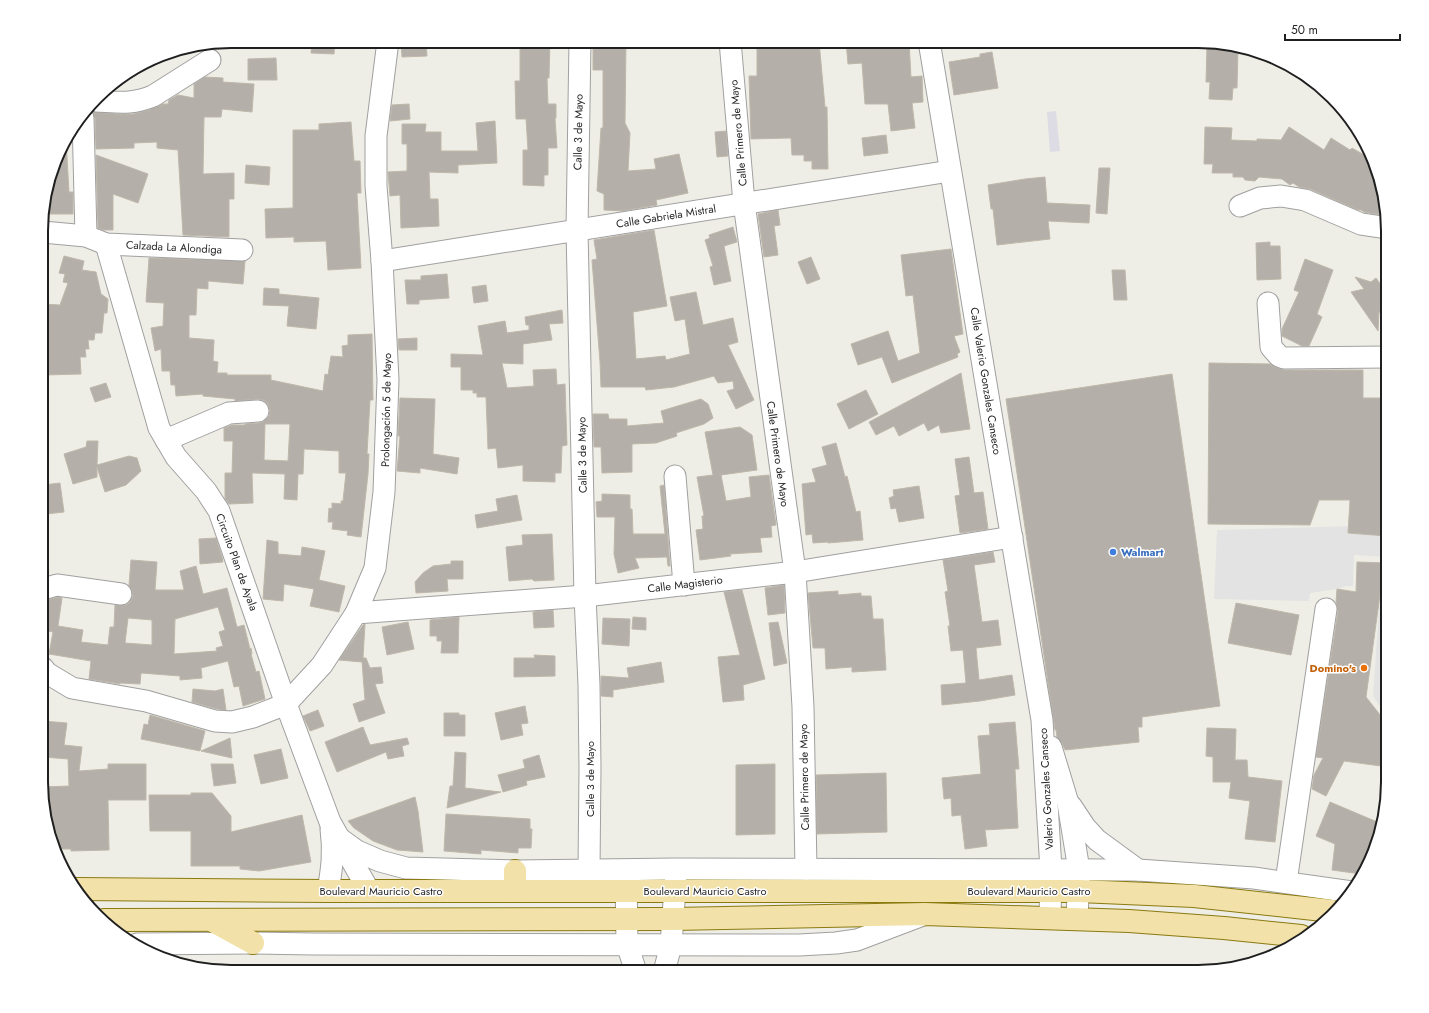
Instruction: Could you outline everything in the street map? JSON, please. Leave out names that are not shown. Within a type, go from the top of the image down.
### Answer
[{"type":"main road","name":"Boulevard Mauricio Castro","points":[[83,889],[369,891],[515,881],[626,891],[675,891],[1079,880],[1194,896],[1327,911]]},
{"type":"main road","points":[[111,920],[673,919],[926,914],[1129,921],[1224,928],[1296,936]]},
{"type":"main road","points":[[211,920],[253,943]]},
{"type":"street","name":"Prolongación 5 de Mayo","points":[[286,704],[322,665],[356,613],[375,568],[384,492],[388,380],[382,261],[376,186],[376,136],[387,48]]},
{"type":"street","name":"Calle 3 de Mayo","points":[[580,48],[576,230],[590,761],[589,870]]},
{"type":"street","name":"Calle Primero de Mayo","points":[[731,48],[744,203],[794,572],[803,707],[806,869]]},
{"type":"street","name":"Calle Valerio Gonzales Canseco","points":[[930,48],[1042,720]]},
{"type":"street","points":[[102,102],[132,103],[143,100],[153,96],[210,60]]},
{"type":"street","points":[[83,124],[86,236]]},
{"type":"street","name":"Calle Gabriela Mistral","points":[[382,261],[950,171]]},
{"type":"street","points":[[1240,206],[1260,198],[1281,196],[1305,200],[1361,224],[1381,227]]},
{"type":"street","name":"Calzada La Alondiga","points":[[48,232],[86,236],[106,244],[242,250]]},
{"type":"street","name":"Circuito Plan de Ayala","points":[[106,244],[160,428],[176,457],[206,491],[219,511],[286,704],[335,830],[369,891]]},
{"type":"street","points":[[1268,303],[1271,347],[1279,356],[1284,358],[1381,357]]},
{"type":"street","points":[[166,440],[229,413],[258,411]]},
{"type":"street","points":[[675,476],[684,584]]},
{"type":"street","name":"Calle Magisterio","points":[[356,613],[585,596],[794,572],[1012,537]]},
{"type":"street","points":[[48,588],[57,585],[121,594]]},
{"type":"street","points":[[1286,882],[1326,609]]},
{"type":"street","points":[[48,674],[72,688],[146,701],[215,721],[232,722],[253,717],[286,704]]},
{"type":"street","name":"Valerio Gonzales Canseco","points":[[1042,720],[1068,802],[1079,880],[1077,919]]},
{"type":"street","name":"Valerio Gonzales Canseco","points":[[1042,720],[1051,880],[1050,918]]},
{"type":"street","points":[[1068,802],[1096,840],[1138,870]]},
{"type":"street","points":[[335,830],[358,851],[406,868],[515,881],[589,870],[676,869],[806,869],[1051,880]]},
{"type":"street","name":"Circuito Plan de Ayala","points":[[328,891],[335,830]]},
{"type":"street","points":[[666,965],[671,945],[676,869]]},
{"type":"street","points":[[626,870],[627,944],[634,965]]},
{"type":"street","points":[[1079,880],[1138,870],[1254,878],[1344,891]]},
{"type":"street","points":[[147,944],[799,945],[857,940],[926,914]]},
{"type":"shaded area","points":[[1056,111],[1060,151],[1050,152],[1047,112]]},
{"type":"shaded area","points":[[1381,525],[1381,557],[1354,555],[1353,586],[1310,593],[1309,601],[1214,599],[1217,530]]},
{"type":"shaded area","points":[[1381,594],[1381,708],[1373,696]]},
{"type":"building","points":[[311,48],[334,48],[334,54],[311,53]]},
{"type":"building","points":[[401,48],[426,48],[427,56],[402,57]]},
{"type":"building","points":[[520,48],[550,48],[549,78],[547,78],[548,104],[556,104],[555,118],[557,148],[548,148],[548,175],[544,175],[544,186],[523,185],[523,150],[528,150],[526,119],[516,119],[515,81],[520,81]]},
{"type":"building","points":[[593,48],[626,48],[625,123],[630,133],[628,171],[656,169],[654,159],[679,154],[688,193],[656,200],[657,205],[622,211],[604,210],[604,194],[597,191],[601,128],[603,128],[603,70],[593,70]]},
{"type":"building","points":[[757,48],[820,48],[825,107],[827,107],[828,169],[812,169],[812,161],[804,161],[804,155],[792,155],[791,138],[751,139],[749,76],[757,76]]},
{"type":"building","points":[[847,48],[909,48],[911,77],[922,76],[923,102],[912,103],[915,128],[891,131],[888,104],[865,104],[862,63],[848,64]]},
{"type":"building","points":[[1207,48],[1238,53],[1237,88],[1233,88],[1232,100],[1209,99],[1210,82],[1206,82]]},
{"type":"building","points":[[992,52],[998,88],[954,95],[949,62],[980,57],[980,54]]},
{"type":"building","points":[[276,58],[277,80],[248,80],[248,59]]},
{"type":"building","points":[[205,77],[223,78],[223,82],[254,84],[252,112],[222,109],[221,117],[204,117],[203,174],[234,173],[234,199],[229,199],[229,237],[183,235],[178,150],[157,148],[157,142],[134,143],[134,148],[96,149],[95,118],[93,112],[133,114],[149,110],[163,104],[168,104],[169,100],[178,95],[194,98],[194,84]]},
{"type":"building","points":[[409,104],[410,119],[390,121],[392,105]]},
{"type":"building","points":[[495,121],[497,163],[458,165],[458,173],[429,172],[430,199],[438,199],[439,226],[401,228],[400,195],[390,196],[388,172],[407,171],[407,144],[402,144],[402,124],[426,124],[425,132],[441,132],[441,151],[478,151],[476,123]]},
{"type":"building","points":[[351,122],[354,161],[360,161],[361,193],[357,193],[361,268],[328,270],[326,241],[294,242],[294,237],[266,238],[265,209],[293,208],[293,130],[319,130],[319,124]]},
{"type":"building","points":[[1205,127],[1232,128],[1231,140],[1257,141],[1257,139],[1281,140],[1289,127],[1324,150],[1331,138],[1350,150],[1352,148],[1364,155],[1375,184],[1380,215],[1358,210],[1310,189],[1299,187],[1293,183],[1290,185],[1282,179],[1259,177],[1255,181],[1245,180],[1243,177],[1233,177],[1233,173],[1212,173],[1213,164],[1204,164]]},
{"type":"building","points":[[726,131],[728,156],[717,157],[715,132]]},
{"type":"building","points":[[886,135],[888,153],[864,156],[862,138]]},
{"type":"building","points":[[67,151],[69,192],[73,192],[73,214],[49,214],[54,184]]},
{"type":"building","points":[[96,155],[148,174],[138,203],[113,194],[113,230],[103,230],[98,228]]},
{"type":"building","points":[[246,165],[270,167],[269,185],[245,183]]},
{"type":"building","points":[[1099,168],[1110,168],[1107,214],[1096,213]]},
{"type":"building","points":[[1045,177],[1047,203],[1090,205],[1089,223],[1048,221],[1050,239],[997,245],[993,209],[991,209],[988,185]]},
{"type":"building","points":[[778,210],[780,225],[774,226],[778,255],[764,257],[758,214]]},
{"type":"building","points":[[733,227],[737,242],[724,246],[731,281],[714,285],[710,267],[713,266],[705,240],[710,238],[709,235]]},
{"type":"building","points":[[654,230],[667,306],[633,312],[636,359],[665,356],[666,360],[690,354],[685,319],[675,321],[670,297],[696,292],[703,325],[733,318],[738,342],[728,345],[754,400],[736,409],[727,391],[734,389],[733,381],[718,383],[714,376],[674,387],[646,390],[645,387],[601,387],[592,260],[597,259],[594,240]]},
{"type":"building","points":[[1270,242],[1270,246],[1280,246],[1281,279],[1257,280],[1256,243]]},
{"type":"building","points":[[951,249],[963,334],[954,336],[960,352],[957,354],[958,357],[892,383],[882,357],[858,365],[851,344],[888,331],[898,361],[920,353],[913,295],[906,296],[901,255]]},
{"type":"building","points":[[64,256],[84,261],[82,270],[96,272],[101,294],[108,299],[107,313],[104,313],[102,333],[95,333],[94,340],[88,340],[89,349],[85,349],[86,357],[80,357],[81,374],[48,375],[48,304],[60,305],[68,283],[63,282],[65,274],[59,273]]},
{"type":"building","points":[[811,257],[820,279],[807,284],[798,262]]},
{"type":"building","points":[[149,258],[245,261],[243,284],[208,281],[208,289],[197,288],[196,315],[189,315],[189,338],[214,340],[213,361],[218,362],[217,373],[227,373],[227,375],[271,375],[271,380],[323,391],[325,374],[328,375],[331,356],[343,357],[342,346],[348,345],[348,335],[372,334],[373,400],[370,400],[367,454],[369,454],[368,474],[361,537],[347,535],[348,531],[332,529],[333,522],[328,522],[329,508],[332,509],[332,503],[341,504],[341,501],[343,501],[346,473],[339,473],[339,451],[304,449],[303,474],[298,474],[297,500],[284,499],[285,474],[252,473],[253,503],[229,504],[225,499],[225,473],[232,473],[233,441],[224,441],[224,428],[232,425],[245,425],[264,421],[269,416],[270,410],[268,404],[263,400],[258,399],[235,401],[235,399],[203,396],[203,394],[176,396],[175,385],[171,385],[170,371],[162,371],[161,349],[155,351],[151,328],[163,326],[164,303],[146,302]],"holes":[[[265,424],[290,424],[288,461],[264,460]]]},
{"type":"building","points":[[1305,259],[1333,270],[1317,314],[1322,317],[1309,346],[1302,346],[1282,336],[1282,329],[1299,292],[1294,290]]},
{"type":"building","points":[[1112,270],[1125,270],[1127,300],[1114,300]]},
{"type":"building","points":[[447,274],[449,298],[419,300],[419,304],[407,304],[405,280],[421,280],[421,276]]},
{"type":"building","points":[[1355,277],[1371,282],[1376,278],[1381,285],[1381,312],[1379,312],[1378,331],[1351,292],[1364,289]]},
{"type":"building","points":[[486,285],[488,301],[474,303],[472,287]]},
{"type":"building","points":[[264,288],[279,289],[279,294],[319,298],[316,329],[287,326],[289,306],[263,305]]},
{"type":"building","points":[[562,310],[563,323],[549,324],[552,340],[523,344],[523,364],[502,363],[507,388],[534,386],[533,370],[556,369],[557,385],[565,384],[567,445],[562,446],[561,473],[555,473],[555,482],[523,481],[523,465],[498,468],[496,448],[488,449],[486,397],[477,397],[477,393],[473,393],[473,390],[461,390],[461,367],[451,367],[451,354],[483,355],[478,326],[505,321],[507,333],[529,330],[529,325],[526,325],[525,317]]},
{"type":"building","points":[[417,338],[417,350],[399,350],[398,339]]},
{"type":"building","points":[[1209,363],[1270,364],[1284,370],[1363,370],[1363,398],[1381,398],[1381,536],[1348,533],[1350,500],[1319,500],[1310,525],[1208,524]]},
{"type":"building","points":[[961,373],[970,429],[941,433],[939,425],[928,431],[924,423],[899,436],[894,426],[876,435],[869,422]]},
{"type":"building","name":"Walmart","points":[[1172,374],[1220,706],[1142,717],[1142,727],[1138,727],[1139,742],[1065,750],[1057,737],[1055,730],[1006,399]]},
{"type":"building","points":[[106,383],[111,397],[95,402],[90,388]]},
{"type":"building","points":[[866,390],[878,414],[849,429],[837,404]]},
{"type":"building","points":[[400,398],[435,399],[433,454],[459,458],[457,474],[420,468],[420,473],[397,471],[400,436],[398,436]]},
{"type":"building","points":[[701,399],[708,404],[713,418],[704,424],[676,433],[677,436],[656,443],[632,444],[632,472],[602,473],[601,447],[594,447],[593,414],[608,414],[609,419],[627,419],[627,426],[664,423],[661,411]]},
{"type":"building","points":[[740,427],[752,435],[757,470],[721,475],[726,501],[751,497],[749,477],[769,475],[776,525],[771,526],[772,537],[760,538],[762,552],[730,554],[731,556],[700,560],[696,530],[703,529],[702,516],[704,516],[697,477],[713,475],[705,432]]},
{"type":"building","points":[[87,441],[98,441],[97,465],[129,456],[137,458],[141,471],[126,485],[105,492],[97,467],[97,477],[73,484],[64,454],[86,447]]},
{"type":"building","points":[[836,443],[845,477],[847,476],[856,512],[860,511],[863,540],[813,543],[812,534],[806,535],[802,484],[816,482],[812,469],[827,465],[822,447]]},
{"type":"building","points":[[969,457],[974,493],[983,492],[988,529],[960,533],[955,496],[960,495],[955,459]]},
{"type":"building","points":[[60,483],[64,512],[48,514],[48,484]]},
{"type":"building","points":[[664,485],[670,566],[668,566],[667,557],[635,558],[639,568],[618,573],[614,554],[615,517],[597,517],[596,502],[602,501],[602,494],[630,495],[633,534],[665,534],[660,486]]},
{"type":"building","points":[[919,486],[924,518],[899,522],[896,508],[891,509],[889,498],[894,496],[893,490]]},
{"type":"building","points":[[517,495],[522,520],[477,528],[475,515],[498,511],[496,499]]},
{"type":"building","points":[[552,534],[554,580],[534,581],[532,579],[509,581],[506,547],[523,545],[522,535]]},
{"type":"building","points":[[216,538],[223,562],[200,564],[199,539]]},
{"type":"building","points":[[267,540],[278,542],[278,554],[301,556],[302,547],[325,551],[319,580],[345,586],[339,612],[310,606],[314,589],[284,584],[283,601],[263,599]]},
{"type":"building","points":[[993,552],[995,562],[974,565],[982,622],[998,620],[1001,645],[976,648],[979,680],[1012,675],[1015,695],[942,705],[941,685],[966,683],[963,650],[951,651],[948,626],[950,626],[945,592],[948,591],[943,560]]},
{"type":"building","points":[[131,560],[157,562],[155,590],[184,590],[180,571],[196,566],[203,594],[227,588],[237,627],[244,625],[256,672],[259,671],[265,699],[243,706],[239,686],[234,687],[228,661],[201,668],[202,678],[180,680],[180,676],[141,673],[140,684],[120,684],[89,679],[91,661],[49,654],[53,632],[48,631],[48,600],[58,597],[62,598],[58,626],[83,630],[81,642],[108,645],[110,627],[114,627],[115,605],[126,605],[130,602],[133,596],[129,585]],"holes":[[[218,607],[225,630],[219,632],[223,646],[216,648],[217,651],[174,654],[175,619]],[[128,618],[152,620],[152,645],[125,643]]]},
{"type":"building","points":[[451,561],[463,561],[463,579],[447,579],[448,591],[416,593],[415,582],[423,573],[433,566],[451,564]]},
{"type":"building","points":[[1357,562],[1381,563],[1381,587],[1366,697],[1381,716],[1381,766],[1344,761],[1326,796],[1312,789],[1314,775],[1323,758],[1316,757],[1338,611],[1336,602],[1337,589],[1356,592]]},
{"type":"building","points":[[784,585],[785,613],[768,615],[765,588]]},
{"type":"building","points":[[742,590],[765,679],[743,685],[744,700],[723,702],[718,657],[740,655],[724,592]]},
{"type":"building","points":[[838,591],[838,595],[861,593],[861,596],[871,596],[873,619],[883,619],[886,670],[852,672],[852,667],[826,669],[825,648],[813,648],[808,593]]},
{"type":"building","points":[[1236,603],[1299,615],[1291,655],[1228,643]]},
{"type":"building","points":[[553,610],[554,627],[534,628],[533,612]]},
{"type":"building","points":[[459,617],[458,653],[441,653],[442,641],[437,641],[437,636],[430,636],[430,620]]},
{"type":"building","points":[[633,617],[646,618],[646,630],[632,629]]},
{"type":"building","points":[[603,618],[630,619],[629,646],[602,644]]},
{"type":"building","points":[[408,622],[414,649],[387,655],[382,627]]},
{"type":"building","points":[[778,622],[787,663],[774,666],[769,623]]},
{"type":"building","points":[[365,624],[363,658],[366,658],[370,668],[381,667],[383,683],[375,684],[385,713],[359,722],[353,704],[365,700],[362,662],[339,660]]},
{"type":"building","points":[[534,655],[555,656],[555,676],[514,677],[514,658],[535,658]]},
{"type":"building","points":[[661,662],[664,682],[613,690],[613,697],[601,696],[601,676],[629,678],[627,668]]},
{"type":"building","points":[[193,689],[215,691],[223,689],[226,710],[192,702]]},
{"type":"building","points":[[525,706],[528,723],[521,724],[523,735],[501,740],[495,713]]},
{"type":"building","points":[[318,710],[324,726],[310,731],[303,716]]},
{"type":"building","points":[[444,713],[459,713],[459,715],[465,715],[465,736],[444,736]]},
{"type":"building","points":[[150,715],[205,731],[200,751],[141,739],[144,724],[148,725]]},
{"type":"building","points":[[48,721],[67,723],[64,745],[82,747],[79,771],[108,769],[108,764],[146,764],[146,800],[108,800],[109,850],[71,851],[71,849],[61,849],[54,829],[48,787],[69,786],[68,759],[48,757]]},
{"type":"building","points":[[1015,722],[1019,769],[1015,769],[1018,828],[985,830],[987,846],[965,849],[961,815],[952,816],[951,798],[944,799],[942,778],[981,774],[978,736],[990,735],[989,724]]},
{"type":"building","points":[[363,727],[370,745],[407,738],[409,744],[402,746],[404,756],[388,759],[386,752],[337,772],[325,742]]},
{"type":"building","points":[[1207,728],[1236,729],[1235,760],[1247,760],[1248,777],[1282,781],[1275,842],[1245,839],[1250,801],[1229,798],[1231,782],[1213,782],[1213,757],[1206,756]]},
{"type":"building","points":[[230,738],[232,758],[201,751]]},
{"type":"building","points":[[281,749],[288,778],[261,784],[254,755]]},
{"type":"building","points":[[455,752],[466,753],[465,788],[501,792],[447,808],[450,786],[453,786]]},
{"type":"building","points":[[539,755],[545,777],[526,781],[527,785],[503,792],[498,775],[525,768],[523,760]]},
{"type":"building","points":[[211,764],[233,764],[236,783],[214,786]]},
{"type":"building","points":[[775,764],[775,834],[736,835],[736,765]]},
{"type":"building","points":[[886,773],[887,832],[817,834],[816,775]]},
{"type":"building","points":[[191,793],[212,793],[231,816],[231,832],[302,815],[311,862],[259,871],[240,869],[240,866],[191,866],[191,831],[150,831],[149,795],[191,795]]},
{"type":"building","points":[[415,797],[423,852],[397,850],[373,841],[354,828],[348,821]]},
{"type":"building","points":[[1330,802],[1376,822],[1367,852],[1356,873],[1332,870],[1335,844],[1316,836]]},
{"type":"building","points":[[446,814],[530,819],[530,829],[532,829],[531,848],[518,848],[518,853],[481,850],[481,854],[444,851]]},
{"type":"place","name":"Walmart","points":[[1113,552]]},
{"type":"place","name":"Domino's","points":[[1364,668]]}]
